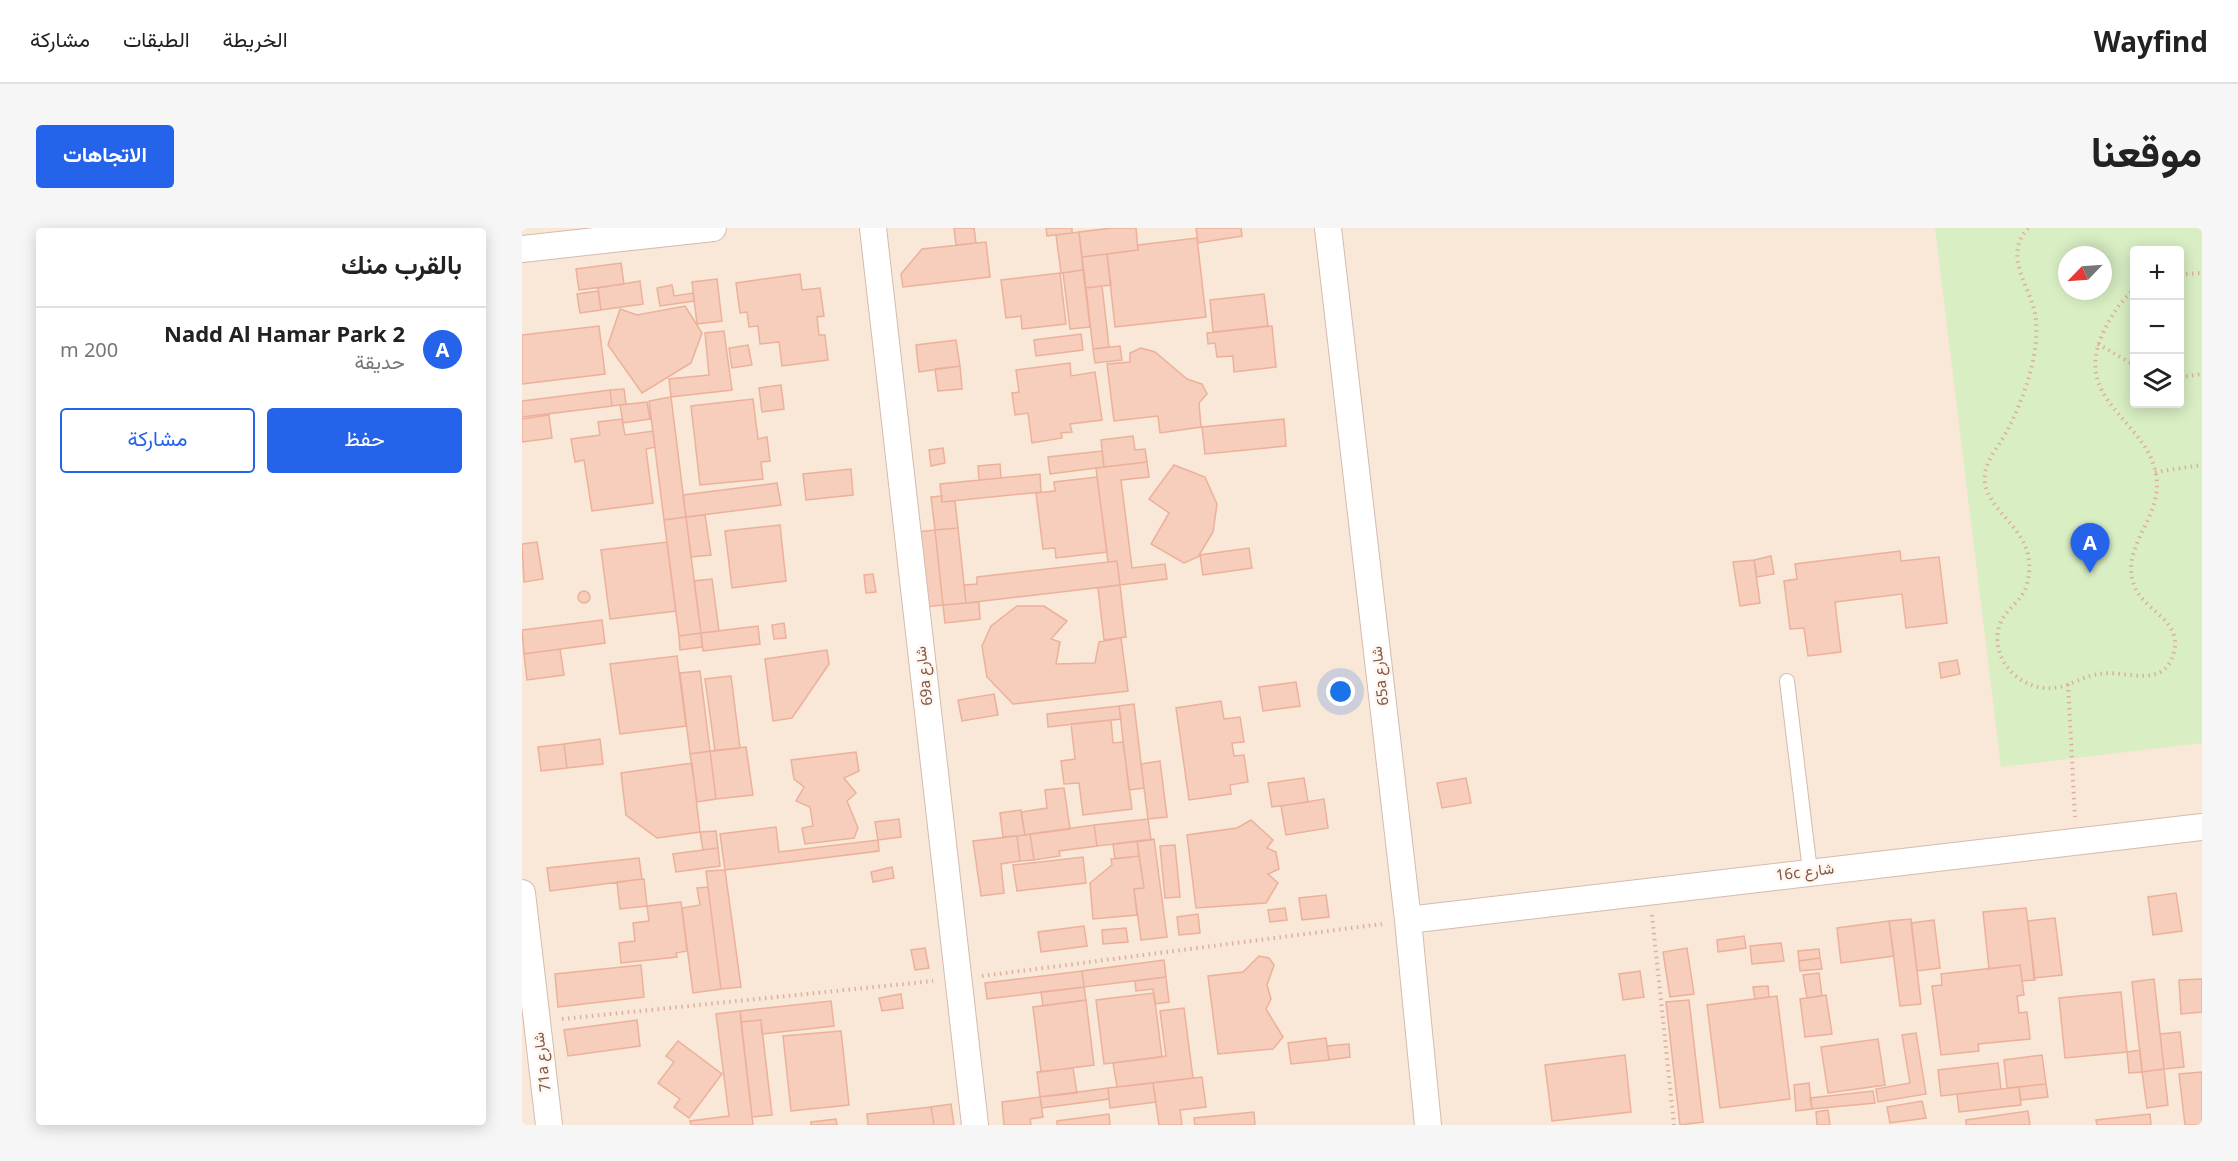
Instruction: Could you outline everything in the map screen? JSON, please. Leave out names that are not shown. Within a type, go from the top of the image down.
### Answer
[{"type":"street","points":[[522,249],[713,228]]},
{"type":"street","name":"69a شارع","points":[[873,228],[975,1125]]},
{"type":"street","name":"65a شارع","points":[[1328,228],[1408,920],[1428,1125]]},
{"type":"street","name":"16c شارع","points":[[1408,920],[1810,871],[2202,827]]},
{"type":"street","name":"71a شارع","points":[[522,893],[528,999],[549,1125]]},
{"type":"lane","points":[[1787,681],[1810,871]]},
{"type":"path","points":[[2028,228],[2019,244],[2017,256],[2018,268],[2031,299],[2036,320],[2033,358],[2025,392],[2007,432],[1989,460],[1985,480],[1990,500],[2019,532],[2027,553],[2029,574],[2024,593],[1999,627],[1998,649],[2008,669],[2024,682],[2042,688],[2068,684],[2103,673],[2133,677],[2156,674],[2170,660],[2175,642],[2171,628],[2164,617],[2139,594],[2131,570],[2132,555],[2155,501],[2155,472],[2151,458],[2098,386],[2094,366],[2098,344],[2112,315],[2130,294]]},
{"type":"path","points":[[2184,274],[2202,273]]},
{"type":"path","points":[[2098,344],[2130,363]]},
{"type":"path","points":[[2184,376],[2202,374]]},
{"type":"path","points":[[2155,472],[2202,465]]},
{"type":"path","points":[[2068,684],[2076,842]]},
{"type":"path","points":[[1649,891],[1674,1125]]},
{"type":"shaded area","points":[[522,228],[2202,228],[2202,1125],[522,1125]]},
{"type":"green space","points":[[1935,228],[2202,228],[2202,743],[2001,767]]},
{"type":"building","points":[[954,228],[974,228],[976,243],[956,245]]},
{"type":"building","points":[[1046,228],[1072,228],[1072,233],[1047,236]]},
{"type":"building","points":[[1136,228],[1138,250],[1082,257],[1079,232]]},
{"type":"building","points":[[1196,228],[1241,228],[1242,236],[1198,243]]},
{"type":"building","points":[[1079,232],[1083,270],[1061,273],[1056,235]]},
{"type":"building","points":[[1197,238],[1206,317],[1115,327],[1107,254],[1138,250],[1138,245]]},
{"type":"building","points":[[986,242],[990,277],[903,287],[901,274],[922,249]]},
{"type":"building","points":[[1107,254],[1111,285],[1086,288],[1082,257]]},
{"type":"building","points":[[621,263],[624,284],[579,290],[576,269]]},
{"type":"building","points":[[1083,270],[1090,327],[1070,329],[1063,273]]},
{"type":"building","points":[[1060,273],[1066,324],[1022,329],[1021,316],[1006,318],[1001,280]]},
{"type":"building","points":[[800,274],[802,290],[820,288],[824,316],[817,317],[819,335],[825,335],[828,360],[782,366],[779,342],[760,344],[758,326],[749,327],[747,312],[740,313],[736,283]]},
{"type":"building","points":[[717,279],[722,321],[697,324],[692,282]]},
{"type":"building","points":[[640,281],[643,304],[601,310],[598,288]]},
{"type":"building","points":[[672,285],[674,296],[693,293],[694,301],[660,306],[657,288]]},
{"type":"building","points":[[1102,286],[1109,347],[1093,349],[1086,288]]},
{"type":"building","points":[[598,291],[601,310],[580,313],[577,294]]},
{"type":"building","points":[[1264,294],[1268,326],[1213,332],[1210,300]]},
{"type":"building","points":[[685,306],[702,333],[691,363],[642,393],[608,345],[620,309],[637,315]]},
{"type":"building","points":[[599,326],[605,374],[522,384],[522,335]]},
{"type":"building","points":[[1272,326],[1276,367],[1234,372],[1233,356],[1217,357],[1215,343],[1208,344],[1207,333]]},
{"type":"building","points":[[724,331],[732,390],[671,397],[669,379],[709,375],[705,333]]},
{"type":"building","points":[[1081,334],[1083,350],[1036,356],[1034,340]]},
{"type":"building","points":[[956,340],[960,366],[919,372],[916,345]]},
{"type":"building","points":[[748,345],[752,365],[732,368],[729,348]]},
{"type":"building","points":[[1120,346],[1122,360],[1095,363],[1093,349]]},
{"type":"building","points":[[1141,348],[1155,352],[1187,379],[1202,384],[1207,394],[1199,403],[1201,427],[1160,433],[1158,416],[1114,421],[1107,364],[1130,362],[1130,353]]},
{"type":"building","points":[[1070,363],[1071,376],[1095,372],[1102,420],[1070,424],[1072,432],[1061,433],[1062,438],[1032,443],[1028,413],[1015,415],[1012,393],[1019,392],[1016,370]]},
{"type":"building","points":[[960,366],[962,389],[938,391],[935,369]]},
{"type":"building","points":[[781,385],[784,409],[762,412],[759,388]]},
{"type":"building","points":[[624,389],[626,404],[612,406],[610,390]]},
{"type":"building","points":[[610,390],[612,406],[522,417],[522,401]]},
{"type":"building","points":[[671,397],[686,517],[664,520],[649,401]]},
{"type":"building","points":[[753,399],[758,439],[767,437],[770,461],[761,462],[763,479],[700,485],[691,406]]},
{"type":"building","points":[[647,402],[650,419],[623,423],[620,405]]},
{"type":"building","points":[[549,415],[552,438],[522,442],[522,419]]},
{"type":"building","points":[[622,419],[625,435],[653,431],[655,447],[646,449],[653,503],[592,511],[584,460],[575,462],[571,439],[600,435],[598,422]]},
{"type":"building","points":[[1284,419],[1286,446],[1205,454],[1202,427]]},
{"type":"building","points":[[1133,436],[1135,450],[1145,449],[1147,462],[1104,467],[1101,440]]},
{"type":"building","points":[[943,448],[945,463],[931,466],[929,450]]},
{"type":"building","points":[[1102,451],[1104,467],[1050,474],[1048,457]]},
{"type":"building","points":[[1147,462],[1149,477],[1121,480],[1132,568],[1165,564],[1167,579],[1120,585],[1117,561],[1108,562],[1096,468]]},
{"type":"building","points":[[1000,464],[1001,478],[979,480],[978,466]]},
{"type":"building","points":[[1174,465],[1205,477],[1217,504],[1213,532],[1198,557],[1184,563],[1151,544],[1169,513],[1149,499]]},
{"type":"building","points":[[851,469],[853,495],[806,500],[803,474]]},
{"type":"building","points":[[1040,474],[1041,492],[942,502],[940,484]]},
{"type":"building","points":[[1097,477],[1107,552],[1056,558],[1055,548],[1043,549],[1036,493],[1055,491],[1054,482]]},
{"type":"building","points":[[777,483],[781,505],[686,517],[683,495]]},
{"type":"building","points":[[942,496],[942,502],[955,501],[958,528],[935,530],[931,497]]},
{"type":"building","points":[[705,515],[711,555],[691,557],[686,517]]},
{"type":"building","points":[[686,517],[701,633],[679,636],[664,520]]},
{"type":"building","points":[[780,525],[786,581],[732,588],[725,531]]},
{"type":"building","points":[[958,528],[966,603],[943,605],[935,530]]},
{"type":"building","points":[[935,530],[943,605],[925,607],[917,532]]},
{"type":"building","points":[[537,542],[543,579],[524,582],[522,544]]},
{"type":"building","points":[[667,542],[676,611],[610,619],[601,550]]},
{"type":"building","points":[[1249,548],[1252,568],[1203,575],[1200,555]]},
{"type":"building","points":[[1900,551],[1901,561],[1939,557],[1947,623],[1906,628],[1902,594],[1835,602],[1841,652],[1808,656],[1804,628],[1790,629],[1784,581],[1797,579],[1795,564]]},
{"type":"building","points":[[1771,556],[1774,574],[1757,577],[1754,560]]},
{"type":"building","points":[[1754,560],[1760,603],[1740,606],[1733,562]]},
{"type":"building","points":[[1117,561],[1120,585],[966,603],[964,585],[977,584],[977,577]]},
{"type":"building","points":[[873,574],[876,592],[866,593],[864,575]]},
{"type":"building","points":[[712,579],[719,631],[701,633],[694,581]]},
{"type":"building","points":[[1120,585],[1126,637],[1104,640],[1098,588]]},
{"type":"building","points":[[586,591],[590,597],[586,603],[582,603],[578,595]]},
{"type":"building","points":[[979,602],[980,619],[945,623],[943,605]]},
{"type":"building","points":[[1017,606],[1044,606],[1067,621],[1051,639],[1060,642],[1056,664],[1095,663],[1099,642],[1121,638],[1128,691],[1013,704],[987,677],[982,646],[991,626]]},
{"type":"building","points":[[602,620],[605,643],[524,654],[522,630]]},
{"type":"building","points":[[784,623],[786,638],[774,639],[772,625]]},
{"type":"building","points":[[758,626],[760,644],[703,651],[701,633]]},
{"type":"building","points":[[701,633],[702,647],[680,650],[679,636]]},
{"type":"building","points":[[560,649],[564,675],[527,680],[524,654]]},
{"type":"building","points":[[827,650],[829,664],[792,718],[773,721],[765,659]]},
{"type":"building","points":[[677,656],[686,726],[620,734],[610,664]]},
{"type":"building","points":[[1957,660],[1960,674],[1941,678],[1939,663]]},
{"type":"building","points":[[700,671],[710,751],[690,754],[680,673]]},
{"type":"building","points":[[731,676],[740,748],[715,751],[705,679]]},
{"type":"building","points":[[1296,682],[1300,706],[1263,711],[1259,687]]},
{"type":"building","points":[[994,694],[998,715],[962,721],[958,700]]},
{"type":"building","points":[[1221,701],[1224,719],[1240,717],[1244,742],[1232,743],[1234,756],[1244,755],[1248,782],[1230,785],[1231,794],[1189,800],[1176,708]]},
{"type":"building","points":[[1134,704],[1144,788],[1129,790],[1119,706]]},
{"type":"building","points":[[1119,706],[1121,719],[1048,727],[1047,714]]},
{"type":"building","points":[[1111,720],[1113,743],[1123,742],[1132,809],[1083,815],[1079,783],[1064,784],[1061,761],[1075,759],[1071,724]]},
{"type":"building","points":[[600,739],[603,764],[567,768],[564,744]]},
{"type":"building","points":[[564,744],[567,768],[541,771],[538,747]]},
{"type":"building","points":[[746,747],[753,795],[716,799],[710,751]]},
{"type":"building","points":[[710,751],[716,799],[697,802],[690,754]]},
{"type":"building","points":[[856,752],[859,771],[844,778],[856,793],[847,801],[858,828],[854,838],[805,844],[802,828],[813,826],[810,807],[796,801],[804,787],[794,779],[791,760]]},
{"type":"building","points":[[1160,761],[1167,817],[1148,819],[1141,764]]},
{"type":"building","points":[[692,763],[700,832],[657,838],[626,815],[621,773]]},
{"type":"building","points":[[1304,778],[1308,802],[1272,807],[1268,783]]},
{"type":"building","points":[[1466,778],[1471,803],[1442,808],[1437,783]]},
{"type":"building","points":[[1064,788],[1070,829],[1025,835],[1021,812],[1047,808],[1045,790]]},
{"type":"building","points":[[1324,799],[1328,828],[1286,835],[1281,806]]},
{"type":"building","points":[[1021,810],[1025,835],[1003,837],[1000,813]]},
{"type":"building","points":[[899,819],[901,837],[878,840],[875,822]]},
{"type":"building","points":[[1148,819],[1151,840],[1097,846],[1094,825]]},
{"type":"building","points":[[1251,820],[1273,840],[1267,848],[1276,852],[1279,869],[1268,874],[1278,883],[1266,903],[1196,908],[1187,835],[1237,828]]},
{"type":"building","points":[[1094,825],[1097,846],[1059,851],[1060,856],[1034,860],[1030,834]]},
{"type":"building","points":[[776,827],[779,852],[878,840],[879,851],[725,870],[720,834]]},
{"type":"building","points":[[716,831],[718,848],[703,850],[700,832]]},
{"type":"building","points":[[1030,834],[1034,860],[1020,861],[1017,836]]},
{"type":"building","points":[[1017,836],[1020,861],[1001,864],[1004,893],[981,896],[973,841]]},
{"type":"building","points":[[1154,839],[1167,937],[1141,940],[1134,889],[1144,888],[1137,841]]},
{"type":"building","points":[[1137,841],[1139,856],[1115,859],[1113,844]]},
{"type":"building","points":[[1175,845],[1180,897],[1165,898],[1160,846]]},
{"type":"building","points":[[718,848],[720,866],[676,872],[673,854]]},
{"type":"building","points":[[1139,856],[1144,888],[1134,889],[1137,915],[1093,919],[1090,883],[1112,865],[1111,859]]},
{"type":"building","points":[[1083,857],[1086,883],[1017,891],[1013,865]]},
{"type":"building","points":[[639,858],[642,879],[550,891],[547,868]]},
{"type":"building","points":[[892,867],[894,878],[873,882],[871,872]]},
{"type":"building","points":[[725,870],[741,987],[721,989],[706,871]]},
{"type":"building","points":[[644,879],[647,906],[620,909],[617,882]]},
{"type":"building","points":[[708,887],[721,989],[693,993],[682,908],[700,905],[697,888]]},
{"type":"building","points":[[2176,893],[2182,931],[2153,935],[2148,897]]},
{"type":"building","points":[[1326,895],[1329,917],[1302,920],[1299,898]]},
{"type":"building","points":[[681,902],[687,951],[676,953],[677,957],[621,963],[619,943],[635,941],[633,923],[649,921],[647,906]]},
{"type":"building","points":[[1285,908],[1287,920],[1270,922],[1268,910]]},
{"type":"building","points":[[2026,908],[2035,980],[2022,981],[2020,965],[1989,969],[1983,912]]},
{"type":"building","points":[[1198,914],[1200,933],[1179,935],[1177,917]]},
{"type":"building","points":[[2055,918],[2062,975],[2034,978],[2028,921]]},
{"type":"building","points":[[1911,919],[1921,1004],[1900,1006],[1889,921]]},
{"type":"building","points":[[1934,920],[1940,968],[1917,971],[1911,923]]},
{"type":"building","points":[[1889,921],[1894,956],[1841,963],[1837,928]]},
{"type":"building","points":[[1084,926],[1087,946],[1041,952],[1038,932]]},
{"type":"building","points":[[1126,928],[1128,942],[1103,944],[1102,930]]},
{"type":"building","points":[[1744,936],[1746,948],[1718,952],[1717,940]]},
{"type":"building","points":[[1781,943],[1784,961],[1752,964],[1750,946]]},
{"type":"building","points":[[925,948],[929,968],[915,970],[911,950]]},
{"type":"building","points":[[1687,948],[1694,994],[1670,997],[1663,952]]},
{"type":"building","points":[[1819,949],[1820,958],[1799,961],[1798,951]]},
{"type":"building","points":[[1259,956],[1269,958],[1274,965],[1267,985],[1271,999],[1266,1009],[1283,1037],[1273,1049],[1218,1054],[1208,976],[1243,972]]},
{"type":"building","points":[[1820,958],[1822,969],[1800,971],[1799,961]]},
{"type":"building","points":[[1164,960],[1166,977],[1084,987],[1082,971]]},
{"type":"building","points":[[641,965],[644,997],[558,1007],[555,974]]},
{"type":"building","points":[[2020,965],[2024,995],[2017,996],[2019,1013],[2027,1012],[2030,1039],[1978,1044],[1979,1051],[1941,1055],[1932,986],[1942,985],[1941,974]]},
{"type":"building","points":[[1082,971],[1084,987],[987,999],[985,983]]},
{"type":"building","points":[[1640,971],[1644,997],[1623,1000],[1619,974]]},
{"type":"building","points":[[1819,973],[1822,996],[1807,998],[1803,975]]},
{"type":"building","points":[[1166,977],[1169,1002],[1155,1004],[1153,989],[1136,991],[1135,981]]},
{"type":"building","points":[[2154,979],[2164,1069],[2142,1072],[2132,982]]},
{"type":"building","points":[[2202,979],[2202,1012],[2181,1014],[2179,980]]},
{"type":"building","points":[[1768,986],[1769,997],[1755,999],[1753,987]]},
{"type":"building","points":[[1084,987],[1086,1000],[1043,1006],[1041,992]]},
{"type":"building","points":[[2121,992],[2127,1052],[2065,1058],[2059,998]]},
{"type":"building","points":[[1154,993],[1162,1057],[1104,1064],[1096,1000]]},
{"type":"building","points":[[901,994],[903,1008],[882,1011],[879,998]]},
{"type":"building","points":[[1826,995],[1832,1034],[1805,1037],[1800,999]]},
{"type":"building","points":[[1777,996],[1790,1099],[1720,1108],[1707,1005]]},
{"type":"building","points":[[1086,1000],[1094,1065],[1041,1072],[1033,1007]]},
{"type":"building","points":[[1689,1000],[1703,1122],[1680,1125],[1666,1002]]},
{"type":"building","points":[[831,1001],[834,1026],[762,1034],[761,1020],[741,1022],[740,1011]]},
{"type":"building","points":[[1184,1008],[1193,1078],[1117,1087],[1113,1063],[1166,1056],[1160,1011]]},
{"type":"building","points":[[740,1011],[753,1125],[691,1125],[690,1121],[729,1116],[716,1014]]},
{"type":"building","points":[[637,1020],[640,1046],[568,1056],[564,1030]]},
{"type":"building","points":[[761,1020],[772,1115],[752,1117],[741,1022]]},
{"type":"building","points":[[841,1031],[849,1105],[791,1111],[783,1036]]},
{"type":"building","points":[[2180,1032],[2184,1067],[2164,1069],[2160,1034]]},
{"type":"building","points":[[1916,1033],[1926,1094],[1878,1102],[1876,1089],[1910,1083],[1902,1035]]},
{"type":"building","points":[[1326,1038],[1329,1060],[1291,1064],[1288,1043]]},
{"type":"building","points":[[1878,1039],[1885,1085],[1828,1093],[1821,1047]]},
{"type":"building","points":[[678,1041],[722,1074],[689,1118],[674,1107],[680,1099],[658,1083],[674,1062],[666,1056]]},
{"type":"building","points":[[1349,1044],[1350,1057],[1329,1060],[1327,1046]]},
{"type":"building","points":[[2140,1050],[2142,1072],[2129,1073],[2127,1052]]},
{"type":"building","points":[[1625,1055],[1631,1112],[1552,1121],[1545,1065]]},
{"type":"building","points":[[2042,1055],[2046,1084],[2007,1088],[2004,1060]]},
{"type":"building","points":[[1998,1063],[2001,1089],[1941,1096],[1938,1070]]},
{"type":"building","points":[[1073,1068],[1077,1093],[1040,1097],[1037,1072]]},
{"type":"building","points":[[2164,1069],[2168,1105],[2147,1108],[2142,1072]]},
{"type":"building","points":[[2202,1072],[2202,1125],[2185,1125],[2179,1074]]},
{"type":"building","points":[[1202,1077],[1206,1107],[1180,1110],[1182,1125],[1159,1125],[1153,1083]]},
{"type":"building","points":[[1153,1083],[1156,1102],[1110,1108],[1108,1088]]},
{"type":"building","points":[[1809,1083],[1812,1109],[1796,1111],[1794,1085]]},
{"type":"building","points":[[2046,1084],[2048,1097],[2021,1100],[2019,1087]]},
{"type":"building","points":[[2019,1087],[2021,1105],[1959,1112],[1957,1094]]},
{"type":"building","points":[[1108,1088],[1109,1099],[1042,1108],[1040,1097]]},
{"type":"building","points":[[1873,1091],[1875,1103],[1812,1109],[1810,1098]]},
{"type":"building","points":[[1040,1097],[1043,1117],[1030,1119],[1031,1125],[1004,1125],[1002,1102]]},
{"type":"building","points":[[1922,1101],[1926,1118],[1890,1123],[1887,1107]]},
{"type":"building","points":[[951,1104],[954,1125],[934,1125],[931,1107]]},
{"type":"building","points":[[931,1107],[934,1125],[868,1125],[867,1114]]},
{"type":"building","points":[[1828,1110],[1830,1125],[1817,1125],[1816,1112]]},
{"type":"building","points":[[2028,1111],[2030,1125],[1966,1125],[1966,1120]]},
{"type":"building","points":[[1254,1112],[1255,1125],[1195,1125],[1194,1118]]},
{"type":"building","points":[[1109,1114],[1110,1125],[1057,1125],[1057,1121]]},
{"type":"building","points":[[2150,1114],[2151,1125],[2097,1125],[2096,1120]]},
{"type":"building","points":[[836,1119],[837,1125],[811,1125],[811,1122]]},
{"type":"place","name":"Nadd Al Hamar Park 2","points":[[2090,573]]}]
